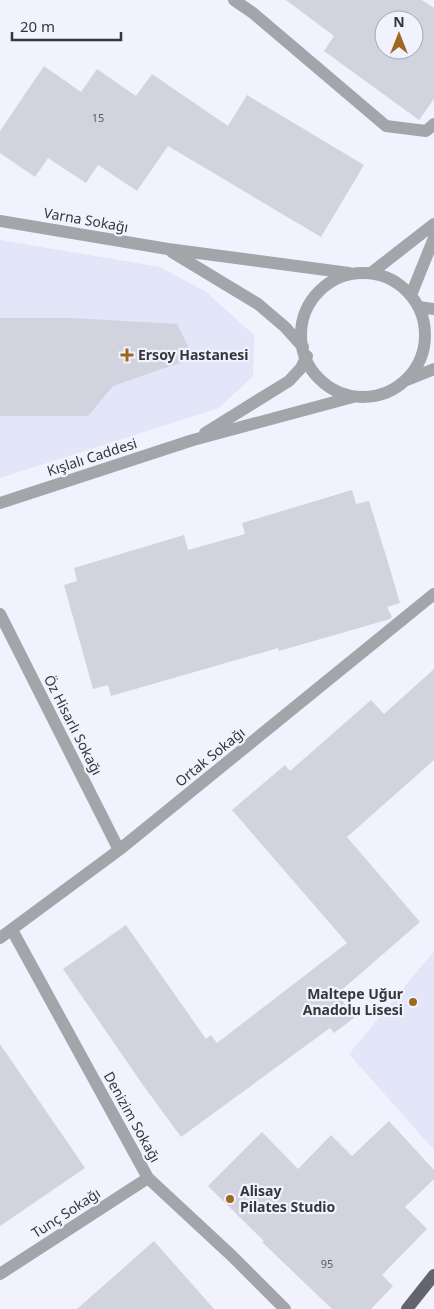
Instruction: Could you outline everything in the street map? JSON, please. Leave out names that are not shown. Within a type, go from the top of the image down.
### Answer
[{"type":"main road","points":[[407,1309],[434,1275]]},
{"type":"street","points":[[234,0],[253,13],[386,126],[426,131],[434,124]]},
{"type":"street","name":"Varna Sokağı","points":[[0,221],[168,249],[351,274]]},
{"type":"street","points":[[371,273],[434,224]]},
{"type":"street","points":[[411,295],[434,238]]},
{"type":"street","points":[[168,249],[258,304],[285,327],[305,352]]},
{"type":"street","points":[[405,381],[413,373],[423,352],[426,330],[419,307],[411,295],[399,284],[386,277],[371,273],[351,274],[332,280],[317,292],[308,306],[300,328],[305,352],[315,376],[326,386],[340,393],[355,397],[373,396],[390,391],[405,381],[434,369]]},
{"type":"street","points":[[419,307],[434,309]]},
{"type":"street","name":"Kışlalı Caddesi","points":[[193,440],[289,381],[301,368],[305,352]]},
{"type":"street","name":"Kışlalı Caddesi","points":[[0,503],[193,440],[355,397]]},
{"type":"street","name":"Ortak Sokağı","points":[[0,938],[119,850],[434,594]]},
{"type":"street","name":"Öz Hisarlı Sokağı","points":[[0,614],[119,850]]},
{"type":"street","name":"Denizim Sokağı","points":[[12,930],[148,1178],[286,1309]]},
{"type":"street","name":"Tunç Sokağı","points":[[0,1274],[148,1178]]},
{"type":"shaded area","name":"Ersoy Hastanesi","points":[[0,240],[160,267],[206,292],[254,335],[253,376],[219,408],[0,478]]},
{"type":"shaded area","name":"Maltepe Uğur Anadolu Lisesi","points":[[434,951],[434,1150],[349,1054]]},
{"type":"building","points":[[286,0],[422,0],[434,8],[434,99],[419,120],[324,51],[334,36]]},
{"type":"building","points":[[44,66],[81,92],[97,69],[136,96],[152,74],[228,126],[247,95],[364,165],[321,237],[168,146],[137,191],[98,165],[86,183],[48,158],[35,177],[0,153],[0,131]]},
{"type":"building","points":[[0,318],[71,318],[177,324],[194,358],[113,386],[88,416],[0,416]]},
{"type":"building","points":[[352,490],[356,504],[369,501],[400,603],[387,607],[392,617],[390,619],[279,651],[278,648],[111,696],[108,685],[93,689],[64,585],[77,581],[74,568],[184,535],[188,550],[245,534],[242,523]]},
{"type":"building","points":[[434,669],[434,760],[347,837],[420,922],[337,994],[355,1017],[334,1033],[330,1028],[181,1137],[63,969],[126,925],[206,1039],[211,1035],[217,1043],[347,943],[232,810],[285,765],[290,771],[371,700],[384,714]]},
{"type":"building","points":[[0,1044],[85,1168],[0,1226]]},
{"type":"building","points":[[389,1121],[434,1170],[434,1179],[405,1207],[427,1229],[382,1275],[393,1286],[371,1309],[332,1309],[262,1242],[264,1241],[208,1186],[262,1132],[298,1169],[331,1135],[352,1156]]},
{"type":"building","points":[[154,1241],[214,1309],[77,1309]]},
{"type":"place","name":"Ersoy Hastanesi","points":[[127,355]]},
{"type":"place","name":"Maltepe Uğur Anadolu Lisesi","points":[[413,1002]]},
{"type":"place","name":"Alisay Pilates Studio","points":[[230,1199]]}]
